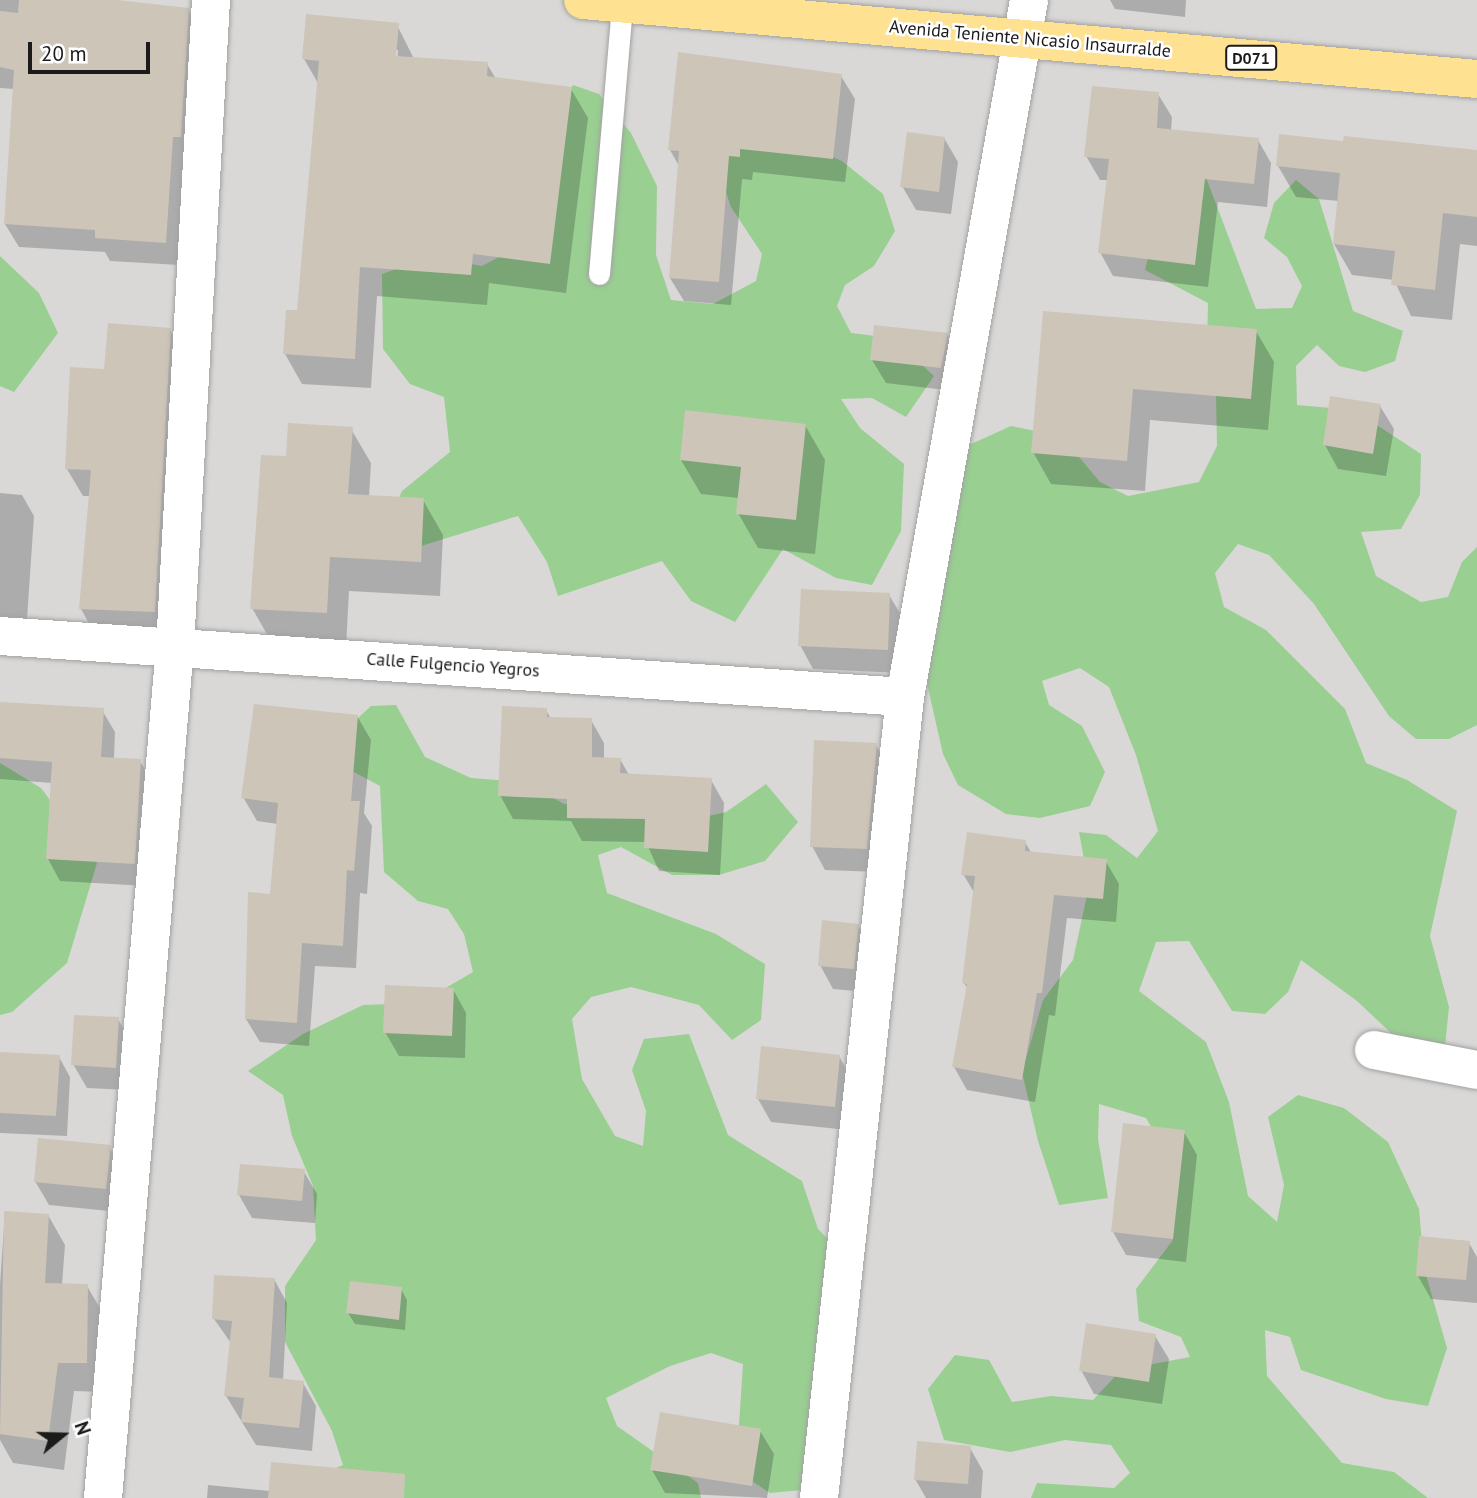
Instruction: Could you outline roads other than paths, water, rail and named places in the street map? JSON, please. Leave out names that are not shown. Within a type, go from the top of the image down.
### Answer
[{"type":"main road","name":"Avenida Teniente Nicasio Insaurralde","points":[[583,0],[1477,79]]},
{"type":"street","points":[[103,1498],[175,646],[211,0]]},
{"type":"street","points":[[819,1498],[905,697],[1025,38],[1029,0]]},
{"type":"street","name":"Calle Fulgencio Yegros","points":[[0,636],[905,697]]},
{"type":"street","points":[[1374,1050],[1477,1070]]},
{"type":"lane","points":[[599,274],[622,4]]}]
